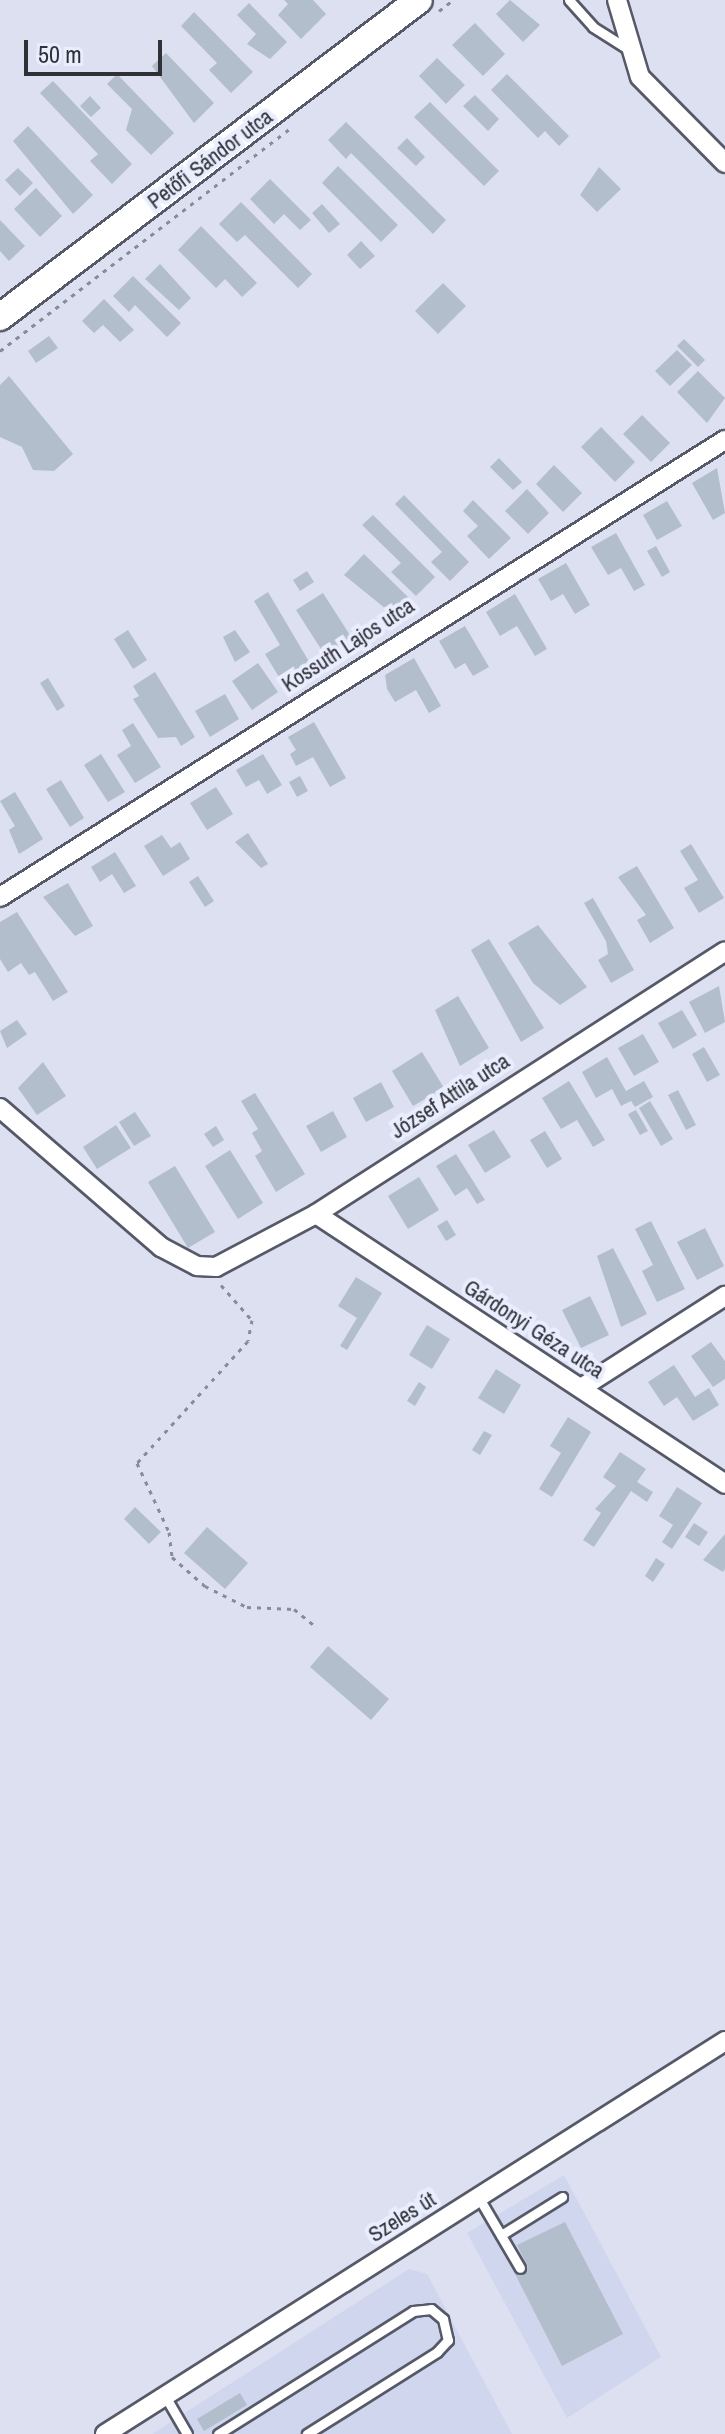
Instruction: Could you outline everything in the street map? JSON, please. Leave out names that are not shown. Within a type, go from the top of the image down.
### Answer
[{"type":"main road","name":"Petőfi Sándor utca","points":[[0,317],[424,10]]},
{"type":"street","points":[[617,0],[628,49],[650,92],[725,163]]},
{"type":"street","name":"Kossuth Lajos utca","points":[[0,897],[725,440]]},
{"type":"street","name":"József Attila utca","points":[[197,1266],[242,1258],[316,1214],[725,951]]},
{"type":"street","points":[[0,1108],[161,1247],[197,1266]]},
{"type":"street","name":"Gárdonyi Géza utca","points":[[316,1214],[725,1484]]},
{"type":"street","points":[[581,1388],[725,1296]]},
{"type":"street","name":"Szeles út","points":[[105,2434],[725,2041]]},
{"type":"lane","points":[[569,0],[593,27],[628,49]]},
{"type":"lane","points":[[501,2235],[562,2197]]},
{"type":"lane","points":[[479,2198],[520,2268]]},
{"type":"lane","points":[[218,2434],[413,2311],[431,2309],[443,2319],[448,2340],[437,2352],[307,2434]]},
{"type":"lane","points":[[165,2396],[187,2434]]},
{"type":"path","points":[[424,10],[453,0]]},
{"type":"path","points":[[0,351],[305,116]]},
{"type":"path","points":[[197,1266],[243,1303],[252,1329],[137,1463],[169,1532],[172,1557],[205,1586],[247,1607],[294,1609],[314,1625]]},
{"type":"shaded area","points":[[564,2175],[661,2357],[567,2418],[467,2233]]},
{"type":"shaded area","points":[[409,2269],[427,2274],[512,2434],[152,2434]]},
{"type":"building","points":[[284,0],[313,0],[326,14],[301,39],[278,15],[288,4]]},
{"type":"building","points":[[510,0],[540,25],[523,42],[496,14]]},
{"type":"building","points":[[249,3],[287,42],[270,59],[247,44],[256,34],[237,15]]},
{"type":"building","points":[[194,12],[253,72],[231,93],[209,70],[217,63],[181,26]]},
{"type":"building","points":[[475,23],[505,54],[483,76],[452,45]]},
{"type":"building","points":[[166,53],[214,103],[194,123],[152,66]]},
{"type":"building","points":[[437,58],[465,85],[446,104],[419,76]]},
{"type":"building","points":[[117,74],[174,133],[151,155],[126,130],[132,109],[107,84]]},
{"type":"building","points":[[507,74],[569,136],[559,146],[545,131],[538,138],[491,90]]},
{"type":"building","points":[[53,81],[132,164],[112,184],[90,161],[98,154],[40,93]]},
{"type":"building","points":[[475,95],[499,119],[488,131],[463,106]]},
{"type":"building","points":[[90,96],[101,108],[91,117],[80,106]]},
{"type":"building","points":[[430,102],[499,171],[484,186],[414,117]]},
{"type":"building","points":[[346,122],[446,220],[433,234],[351,153],[346,159],[328,140]]},
{"type":"building","points":[[28,126],[93,195],[73,214],[13,141]]},
{"type":"building","points":[[407,138],[425,157],[416,166],[397,148]]},
{"type":"building","points":[[338,166],[398,225],[381,242],[322,183]]},
{"type":"building","points":[[599,167],[621,189],[597,212],[580,195]]},
{"type":"building","points":[[18,168],[33,183],[20,196],[5,180]]},
{"type":"building","points":[[270,179],[311,220],[300,230],[284,214],[274,224],[250,199]]},
{"type":"building","points":[[36,188],[62,216],[40,237],[14,209]]},
{"type":"building","points":[[241,202],[312,274],[298,288],[245,235],[237,242],[219,224]]},
{"type":"building","points":[[322,204],[340,224],[329,233],[312,213]]},
{"type":"building","points":[[0,220],[25,246],[9,261],[0,251]]},
{"type":"building","points":[[201,226],[257,283],[242,297],[225,279],[216,288],[178,250]]},
{"type":"building","points":[[361,241],[375,256],[360,269],[347,255]]},
{"type":"building","points":[[160,264],[191,298],[179,310],[145,279]]},
{"type":"building","points":[[133,276],[181,323],[167,337],[135,305],[129,312],[113,296]]},
{"type":"building","points":[[443,283],[466,306],[438,334],[415,311]]},
{"type":"building","points":[[104,299],[134,330],[120,342],[103,325],[94,333],[82,321]]},
{"type":"building","points":[[49,336],[58,348],[36,363],[28,351]]},
{"type":"building","points":[[684,339],[705,360],[698,367],[677,346]]},
{"type":"building","points":[[677,350],[692,365],[670,386],[655,371]]},
{"type":"building","points":[[698,371],[725,398],[707,423],[677,392]]},
{"type":"building","points":[[9,376],[73,454],[54,471],[33,470],[22,447],[0,437],[0,385]]},
{"type":"building","points":[[642,415],[670,443],[651,462],[623,434]]},
{"type":"building","points":[[601,427],[635,462],[615,482],[581,447]]},
{"type":"building","points":[[499,458],[522,482],[513,490],[490,467]]},
{"type":"building","points":[[554,465],[582,493],[563,512],[536,484]]},
{"type":"building","points":[[717,468],[725,513],[713,520],[692,483]]},
{"type":"building","points":[[527,489],[549,513],[528,534],[505,511]]},
{"type":"building","points":[[404,495],[469,562],[450,581],[431,562],[442,552],[395,504]]},
{"type":"building","points":[[473,500],[511,538],[489,559],[467,536],[478,526],[463,511]]},
{"type":"building","points":[[667,501],[682,526],[657,540],[643,515]]},
{"type":"building","points":[[373,515],[435,577],[416,596],[391,572],[401,563],[362,525]]},
{"type":"building","points":[[616,533],[645,585],[634,591],[621,568],[608,575],[591,547]]},
{"type":"building","points":[[656,546],[670,572],[662,577],[647,551]]},
{"type":"building","points":[[364,554],[408,597],[391,613],[344,575]]},
{"type":"building","points":[[566,563],[590,605],[575,614],[563,594],[551,601],[538,579]]},
{"type":"building","points":[[307,571],[314,582],[300,591],[293,580]]},
{"type":"building","points":[[268,592],[314,670],[285,687],[265,654],[280,645],[254,601]]},
{"type":"building","points":[[323,593],[355,643],[328,660],[296,610]]},
{"type":"building","points":[[515,594],[547,649],[535,656],[517,626],[500,636],[486,612]]},
{"type":"building","points":[[465,626],[489,667],[473,676],[465,663],[455,669],[439,641]]},
{"type":"building","points":[[128,630],[147,660],[133,669],[114,639]]},
{"type":"building","points":[[235,630],[250,652],[235,662],[223,637]]},
{"type":"building","points":[[414,658],[441,706],[429,713],[416,690],[395,702],[387,689],[385,675]]},
{"type":"building","points":[[258,663],[278,692],[252,710],[232,681]]},
{"type":"building","points":[[155,672],[195,737],[181,746],[176,737],[158,738],[133,699],[139,696],[133,686]]},
{"type":"building","points":[[48,678],[65,706],[57,711],[40,683]]},
{"type":"building","points":[[225,694],[239,719],[210,737],[195,711]]},
{"type":"building","points":[[314,722],[346,778],[330,787],[313,757],[296,766],[290,754],[296,750],[288,737]]},
{"type":"building","points":[[133,723],[161,767],[135,783],[117,755],[131,746],[122,730]]},
{"type":"building","points":[[101,754],[125,792],[108,802],[84,765]]},
{"type":"building","points":[[263,754],[282,785],[267,794],[259,780],[246,787],[236,770]]},
{"type":"building","points":[[300,776],[308,791],[297,797],[289,782]]},
{"type":"building","points":[[61,780],[84,818],[70,827],[46,789]]},
{"type":"building","points":[[216,787],[233,814],[207,830],[190,803]]},
{"type":"building","points":[[15,792],[43,839],[19,854],[9,830],[15,826],[0,801]]},
{"type":"building","points":[[248,833],[268,864],[261,868],[235,842]]},
{"type":"building","points":[[162,835],[171,848],[180,842],[190,859],[163,876],[144,846]]},
{"type":"building","points":[[691,844],[724,898],[699,913],[684,888],[698,880],[680,851]]},
{"type":"building","points":[[115,852],[136,886],[124,893],[112,874],[100,882],[91,867]]},
{"type":"building","points":[[637,866],[674,928],[650,943],[637,920],[646,915],[618,877]]},
{"type":"building","points":[[198,876],[214,901],[205,907],[189,882]]},
{"type":"building","points":[[68,883],[93,926],[75,936],[43,897]]},
{"type":"building","points":[[593,898],[634,970],[611,983],[598,960],[608,954],[606,941],[584,903]]},
{"type":"building","points":[[17,912],[68,992],[53,1001],[35,972],[29,975],[21,963],[8,972],[0,959],[0,922]]},
{"type":"building","points":[[538,925],[587,987],[560,1005],[533,983],[508,943]]},
{"type":"building","points":[[489,939],[544,1028],[521,1042],[471,950]]},
{"type":"building","points":[[719,986],[725,1022],[705,1033],[689,1002]]},
{"type":"building","points":[[458,996],[489,1048],[460,1066],[435,1010]]},
{"type":"building","points":[[682,1010],[697,1035],[673,1049],[658,1023]]},
{"type":"building","points":[[17,1020],[27,1034],[7,1048],[0,1031]]},
{"type":"building","points":[[643,1034],[659,1062],[634,1076],[618,1048]]},
{"type":"building","points":[[704,1047],[720,1075],[707,1082],[692,1054]]},
{"type":"building","points":[[422,1052],[444,1088],[413,1106],[392,1071]]},
{"type":"building","points":[[607,1057],[626,1091],[644,1081],[653,1097],[635,1107],[631,1101],[621,1106],[612,1089],[596,1098],[582,1072]]},
{"type":"building","points":[[43,1062],[66,1096],[37,1115],[18,1088]]},
{"type":"building","points":[[569,1081],[605,1140],[593,1147],[577,1120],[561,1129],[542,1098]]},
{"type":"building","points":[[381,1082],[394,1107],[366,1122],[353,1098]]},
{"type":"building","points":[[678,1090],[696,1125],[686,1130],[668,1095]]},
{"type":"building","points":[[255,1093],[305,1174],[276,1192],[255,1156],[262,1151],[252,1133],[258,1129],[241,1101]]},
{"type":"building","points":[[650,1101],[673,1139],[661,1146],[639,1108]]},
{"type":"building","points":[[636,1110],[648,1131],[640,1135],[628,1114]]},
{"type":"building","points":[[333,1111],[347,1137],[321,1152],[306,1126]]},
{"type":"building","points":[[135,1112],[151,1136],[134,1146],[119,1122]]},
{"type":"building","points":[[116,1125],[131,1148],[97,1169],[83,1147]]},
{"type":"building","points":[[216,1126],[224,1140],[213,1147],[204,1134]]},
{"type":"building","points":[[494,1130],[511,1157],[485,1173],[468,1145]]},
{"type":"building","points":[[545,1131],[562,1159],[547,1168],[530,1140]]},
{"type":"building","points":[[230,1150],[263,1203],[238,1219],[205,1166]]},
{"type":"building","points":[[456,1154],[485,1200],[477,1204],[467,1188],[455,1196],[436,1166]]},
{"type":"building","points":[[175,1166],[215,1232],[188,1248],[148,1182]]},
{"type":"building","points":[[419,1177],[439,1210],[408,1229],[388,1196]]},
{"type":"building","points":[[447,1220],[456,1235],[446,1241],[437,1226]]},
{"type":"building","points":[[651,1221],[685,1289],[657,1302],[642,1271],[653,1265],[635,1229]]},
{"type":"building","points":[[705,1228],[724,1266],[697,1280],[677,1242]]},
{"type":"building","points":[[613,1248],[647,1314],[621,1327],[597,1256]]},
{"type":"building","points":[[356,1277],[382,1293],[347,1350],[340,1346],[357,1318],[338,1306]]},
{"type":"building","points":[[590,1296],[609,1335],[581,1348],[562,1310]]},
{"type":"building","points":[[427,1325],[450,1339],[432,1369],[409,1355]]},
{"type":"building","points":[[711,1342],[725,1361],[725,1379],[713,1387],[691,1356]]},
{"type":"building","points":[[674,1365],[695,1397],[709,1388],[719,1405],[693,1421],[677,1397],[664,1406],[648,1382]]},
{"type":"building","points":[[496,1369],[521,1385],[504,1414],[478,1398]]},
{"type":"building","points":[[419,1382],[426,1387],[415,1406],[407,1401]]},
{"type":"building","points":[[568,1417],[591,1432],[552,1497],[539,1489],[561,1453],[550,1446]]},
{"type":"building","points":[[484,1431],[492,1435],[480,1455],[472,1450]]},
{"type":"building","points":[[620,1452],[646,1469],[637,1482],[653,1492],[647,1502],[631,1491],[594,1547],[583,1540],[601,1513],[595,1509],[616,1486],[603,1477]]},
{"type":"building","points":[[677,1487],[702,1503],[672,1549],[662,1542],[673,1525],[659,1516]]},
{"type":"building","points":[[135,1507],[161,1532],[149,1544],[124,1519]]},
{"type":"building","points":[[694,1523],[708,1532],[699,1546],[685,1537]]},
{"type":"building","points":[[207,1527],[248,1563],[225,1589],[184,1553]]},
{"type":"building","points":[[725,1534],[725,1569],[723,1572],[703,1560]]},
{"type":"building","points":[[656,1558],[665,1564],[653,1582],[645,1576]]},
{"type":"building","points":[[328,1646],[389,1699],[371,1720],[310,1667]]},
{"type":"building","points":[[565,2222],[623,2334],[562,2366],[515,2274],[528,2267],[517,2245]]},
{"type":"building","points":[[240,2393],[247,2405],[204,2431],[197,2419]]}]
